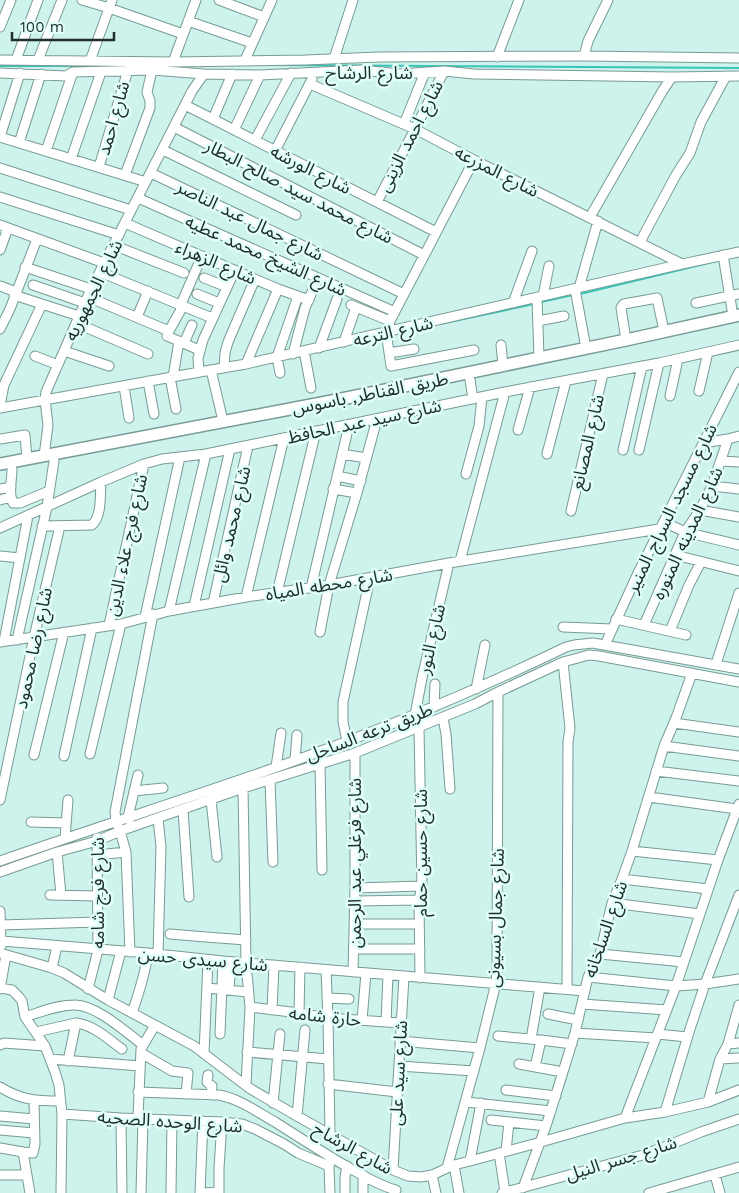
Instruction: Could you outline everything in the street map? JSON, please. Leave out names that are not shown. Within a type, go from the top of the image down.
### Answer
[{"type":"main road","name":"طريق القناطر, باسوس","points":[[0,472],[49,458],[223,421],[332,401],[664,331],[737,318]]},
{"type":"main road","name":"طريق القناطر, باسوس","points":[[0,464],[27,459],[49,458],[298,415],[470,380],[737,318]]},
{"type":"street","points":[[0,27],[11,0]]},
{"type":"street","points":[[16,60],[38,0]]},
{"type":"street","points":[[38,60],[62,0]]},
{"type":"street","points":[[82,0],[109,4],[184,34]]},
{"type":"street","points":[[174,62],[196,0]]},
{"type":"street","points":[[220,0],[264,17]]},
{"type":"street","points":[[245,60],[272,0]]},
{"type":"street","points":[[334,59],[353,0]]},
{"type":"street","points":[[497,57],[519,0]]},
{"type":"street","points":[[584,56],[588,41],[608,0]]},
{"type":"street","points":[[90,61],[109,4]]},
{"type":"street","points":[[188,21],[252,43]]},
{"type":"street","name":"شارع الرشاح","points":[[0,60],[174,62],[379,57],[584,56],[739,58]]},
{"type":"street","name":"شارع احمد","points":[[99,167],[128,70]]},
{"type":"street","points":[[125,175],[150,108],[147,92],[152,70]]},
{"type":"street","name":"شارع الرشاح","points":[[0,72],[66,76],[73,72],[152,70],[204,74],[260,75],[362,70],[400,74],[444,71],[474,74],[672,77],[739,76]]},
{"type":"street","name":"شارع احمد الزينى","points":[[377,202],[444,71]]},
{"type":"street","points":[[46,151],[73,72]]},
{"type":"street","points":[[71,159],[102,72]]},
{"type":"street","points":[[275,151],[316,72]]},
{"type":"street","points":[[404,124],[424,72]]},
{"type":"street","points":[[255,140],[291,73]]},
{"type":"street","points":[[20,74],[0,137],[146,182]]},
{"type":"street","points":[[19,143],[41,74]]},
{"type":"street","name":"شارع الجمهوريه","points":[[45,400],[46,392],[104,263],[192,91],[204,74]]},
{"type":"street","points":[[213,119],[232,74]]},
{"type":"street","points":[[234,130],[260,75]]},
{"type":"street","points":[[640,242],[690,153],[701,122],[726,76]]},
{"type":"street","points":[[586,348],[577,288],[594,219],[663,90],[672,77]]},
{"type":"street","name":"شارع المزرعه","points":[[310,84],[416,129],[682,264]]},
{"type":"street","name":"شارع الورشه","points":[[185,105],[436,232]]},
{"type":"street","name":"شارع محمد سيد صالح البطار","points":[[174,127],[424,256]]},
{"type":"street","points":[[163,150],[296,215]]},
{"type":"street","points":[[474,160],[404,294],[387,332],[391,366],[474,350]]},
{"type":"street","points":[[0,168],[131,210]]},
{"type":"street","name":"شارع جمال عبد الناصر","points":[[151,173],[404,294]]},
{"type":"street","points":[[0,197],[119,235]]},
{"type":"street","name":"شارع الشيخ محمد عطيه","points":[[138,198],[395,312]]},
{"type":"street","name":"شارع الزهراء","points":[[125,223],[309,300]]},
{"type":"street","points":[[0,250],[4,226],[104,263]]},
{"type":"street","points":[[0,329],[10,309],[36,238]]},
{"type":"street","points":[[113,245],[184,273]]},
{"type":"street","points":[[513,303],[532,251]]},
{"type":"street","name":"شارع الترعه","points":[[0,407],[246,364],[739,252]]},
{"type":"street","points":[[723,255],[734,295],[737,318]]},
{"type":"street","points":[[199,350],[167,336],[183,306],[182,302],[202,256]]},
{"type":"street","points":[[539,358],[538,321],[540,297],[549,266]]},
{"type":"street","points":[[25,268],[169,331]]},
{"type":"street","points":[[198,372],[199,350],[235,270]]},
{"type":"street","points":[[100,272],[212,318]]},
{"type":"street","points":[[204,278],[227,287]]},
{"type":"street","points":[[293,354],[305,308],[318,278]]},
{"type":"street","points":[[224,368],[228,342],[256,279]]},
{"type":"street","points":[[33,285],[88,296]]},
{"type":"street","points":[[0,286],[15,294],[78,319],[148,354]]},
{"type":"street","points":[[246,364],[278,288]]},
{"type":"street","points":[[137,317],[148,291]]},
{"type":"street","points":[[197,294],[219,303]]},
{"type":"street","points":[[696,303],[734,295]]},
{"type":"street","points":[[280,373],[277,357],[298,296]]},
{"type":"street","points":[[626,340],[621,308],[624,304],[657,298],[664,331]]},
{"type":"street","points":[[319,348],[337,299]]},
{"type":"street","points":[[0,407],[4,385],[42,304]]},
{"type":"street","points":[[344,342],[353,306],[390,322]]},
{"type":"street","points":[[538,321],[564,316]]},
{"type":"street","points":[[176,409],[172,377],[181,342],[192,325]]},
{"type":"street","name":"شارع سيد عبد الحافظ","points":[[0,528],[101,482],[144,464],[162,459],[180,458],[248,446],[505,392],[658,363],[739,344]]},
{"type":"street","points":[[501,345],[503,365]]},
{"type":"street","points":[[389,353],[414,349]]},
{"type":"street","points":[[64,351],[109,366]]},
{"type":"street","points":[[304,351],[311,388]]},
{"type":"street","points":[[699,391],[708,352]]},
{"type":"street","points":[[35,356],[58,365]]},
{"type":"street","points":[[670,396],[678,358]]},
{"type":"street","points":[[639,450],[658,363]]},
{"type":"street","points":[[623,450],[642,366]]},
{"type":"street","points":[[211,370],[223,421]]},
{"type":"street","name":"شارع مسجد السراج المنير","points":[[605,645],[616,619],[739,372]]},
{"type":"street","name":"شارع المصانع","points":[[571,511],[603,374]]},
{"type":"street","points":[[466,474],[479,426],[477,398],[470,380]]},
{"type":"street","points":[[547,454],[566,381]]},
{"type":"street","points":[[148,382],[154,414]]},
{"type":"street","points":[[124,386],[129,418]]},
{"type":"street","points":[[518,430],[530,388]]},
{"type":"street","points":[[460,561],[505,392]]},
{"type":"street","points":[[17,640],[49,491],[48,425],[45,400]]},
{"type":"street","points":[[320,632],[329,585],[377,419]]},
{"type":"street","points":[[311,588],[349,425]]},
{"type":"street","points":[[277,593],[316,431]]},
{"type":"street","points":[[0,439],[26,435],[27,459]]},
{"type":"street","points":[[703,443],[739,436]]},
{"type":"street","points":[[246,598],[284,438]]},
{"type":"street","name":"شارع المدينه المنوره","points":[[644,625],[685,532],[700,510],[712,486],[728,439]]},
{"type":"street","name":"شارع محمد وائل","points":[[212,603],[248,446]]},
{"type":"street","points":[[194,606],[230,449]]},
{"type":"street","points":[[169,611],[206,454]]},
{"type":"street","points":[[342,454],[366,458]]},
{"type":"street","points":[[108,1000],[125,952],[126,852],[116,822],[116,803],[149,615],[180,458]]},
{"type":"street","points":[[721,461],[739,462]]},
{"type":"street","name":"شارع فرج علاء الدين","points":[[109,625],[144,464]]},
{"type":"street","points":[[12,469],[11,492],[13,503],[17,504],[49,491]]},
{"type":"street","points":[[336,476],[360,481]]},
{"type":"street","points":[[42,526],[92,525],[97,519],[99,511],[101,482]]},
{"type":"street","points":[[712,486],[739,490]]},
{"type":"street","points":[[0,489],[11,492]]},
{"type":"street","points":[[333,489],[357,493]]},
{"type":"street","points":[[0,500],[11,492]]},
{"type":"street","points":[[700,510],[739,517]]},
{"type":"street","points":[[2,641],[28,516]]},
{"type":"street","name":"شارع رضا محمود","points":[[0,800],[34,637],[60,526]]},
{"type":"street","points":[[662,526],[739,545]]},
{"type":"street","name":"شارع محطه المياه","points":[[2,641],[121,624],[149,615],[194,606],[370,578],[662,526]]},
{"type":"street","points":[[675,555],[739,571]]},
{"type":"street","points":[[0,556],[20,558]]},
{"type":"street","points":[[670,631],[689,585],[701,562]]},
{"type":"street","name":"شارع النور","points":[[415,715],[449,563]]},
{"type":"street","points":[[348,741],[343,722],[343,702],[370,578]]},
{"type":"street","points":[[716,664],[738,598]]},
{"type":"street","points":[[616,619],[686,635]]},
{"type":"street","points":[[90,754],[121,624]]},
{"type":"street","points":[[563,627],[612,629]]},
{"type":"street","points":[[64,756],[92,628]]},
{"type":"street","points":[[34,755],[64,632]]},
{"type":"street","name":"طريق ترعه الساحل","points":[[0,861],[348,741],[476,689],[566,647],[589,643],[605,645],[739,669]]},
{"type":"street","points":[[476,689],[485,645]]},
{"type":"street","name":"طريق ترعه الساحل","points":[[0,872],[57,852],[97,841],[120,831],[243,788],[355,753],[475,704],[563,662],[584,656],[599,656],[739,682]]},
{"type":"street","points":[[563,662],[570,728],[568,742],[567,989]]},
{"type":"street","name":"شارع السلخانه","points":[[523,1188],[556,1096],[575,1033],[588,977],[600,954],[612,904],[632,851],[664,746],[692,672]]},
{"type":"street","points":[[434,707],[435,684]]},
{"type":"street","name":"شارع جمال بسيونى","points":[[451,1167],[496,983],[498,692]]},
{"type":"street","points":[[443,718],[450,789]]},
{"type":"street","points":[[674,723],[739,732]]},
{"type":"street","name":"شارع حسين حمام","points":[[419,728],[422,886],[419,900],[420,978]]},
{"type":"street","points":[[276,767],[281,733]]},
{"type":"street","points":[[295,760],[297,735]]},
{"type":"street","points":[[664,746],[739,756]]},
{"type":"street","name":"شارع فرغلي عبد الرحمن","points":[[353,972],[355,753]]},
{"type":"street","points":[[320,764],[322,870]]},
{"type":"street","points":[[656,771],[739,781]]},
{"type":"street","points":[[132,828],[128,818],[138,775]]},
{"type":"street","points":[[270,780],[273,862]]},
{"type":"street","points":[[134,791],[163,788]]},
{"type":"street","points":[[241,1102],[247,1086],[250,1008],[246,963],[243,788]]},
{"type":"street","points":[[625,1118],[676,986],[738,806],[649,797]]},
{"type":"street","points":[[65,838],[68,800]]},
{"type":"street","points":[[211,800],[217,857]]},
{"type":"street","points":[[183,810],[190,897]]},
{"type":"street","points":[[158,818],[161,847],[158,954]]},
{"type":"street","points":[[31,822],[66,823]]},
{"type":"street","name":"شارع فرج شامه","points":[[88,989],[98,950],[97,827]]},
{"type":"street","points":[[632,851],[718,860]]},
{"type":"street","points":[[57,852],[61,895]]},
{"type":"street","points":[[97,855],[126,852]]},
{"type":"street","points":[[622,879],[708,889]]},
{"type":"street","points":[[355,888],[422,886]]},
{"type":"street","points":[[50,895],[97,896]]},
{"type":"street","points":[[665,1112],[705,984],[739,895]]},
{"type":"street","points":[[355,901],[419,900]]},
{"type":"street","points":[[612,904],[700,914]]},
{"type":"street","points":[[0,911],[2,941],[0,988],[12,990],[22,1001],[25,1017],[45,1046],[59,1086],[62,1114],[61,1193]]},
{"type":"street","points":[[1,925],[98,922]]},
{"type":"street","points":[[354,924],[419,924]]},
{"type":"street","points":[[170,934],[246,940]]},
{"type":"street","name":"شارع سيدى حسن","points":[[2,941],[148,953],[227,962],[585,991]]},
{"type":"street","points":[[52,968],[57,946]]},
{"type":"street","points":[[354,949],[420,949]]},
{"type":"street","points":[[132,1013],[145,974],[148,953]]},
{"type":"street","name":"شارع الرشاح","points":[[2,954],[52,968],[69,976],[88,989],[194,1046],[273,1103],[397,1172],[408,1176],[422,1177],[432,1175],[470,1161],[625,1118],[665,1112],[708,1102],[739,1090]]},
{"type":"street","points":[[600,954],[684,962]]},
{"type":"street","points":[[204,1054],[208,960]]},
{"type":"street","points":[[220,1034],[227,962]]},
{"type":"street","points":[[272,1010],[274,965]]},
{"type":"street","points":[[299,1012],[300,967]]},
{"type":"street","points":[[326,970],[330,1135]]},
{"type":"street","points":[[362,1020],[366,973]]},
{"type":"street","points":[[386,1022],[388,975]]},
{"type":"street","name":"شارع سيد على","points":[[396,1192],[397,1092],[404,976]]},
{"type":"street","points":[[588,977],[676,986],[739,979]]},
{"type":"street","points":[[531,1039],[540,987]]},
{"type":"street","points":[[207,988],[248,992]]},
{"type":"street","points":[[327,998],[349,999]]},
{"type":"street","points":[[25,1017],[73,1004],[84,1006],[101,1014],[142,1049],[172,1071],[188,1073],[186,1094]]},
{"type":"street","points":[[582,1004],[667,1010]]},
{"type":"street","points":[[708,1102],[720,1059],[737,1019],[739,1006]]},
{"type":"street","name":"حارة شامه","points":[[250,1008],[299,1012],[328,1018],[401,1023]]},
{"type":"street","points":[[548,1014],[578,1020]]},
{"type":"street","points":[[36,1032],[76,1023],[87,1025],[122,1048]]},
{"type":"street","points":[[68,1061],[76,1023]]},
{"type":"street","points":[[141,1193],[138,1092],[140,1066],[142,1049],[155,1025]]},
{"type":"street","points":[[296,1116],[305,1030]]},
{"type":"street","points":[[575,1033],[687,1037]]},
{"type":"street","points":[[273,1103],[280,1034]]},
{"type":"street","points":[[498,1036],[572,1044]]},
{"type":"street","points":[[535,1067],[541,1040]]},
{"type":"street","points":[[400,1041],[480,1048]]},
{"type":"street","points":[[0,1045],[4,1043],[45,1046]]},
{"type":"street","points":[[728,1044],[739,1043]]},
{"type":"street","points":[[247,1052],[328,1059]]},
{"type":"street","points":[[720,1059],[739,1058]]},
{"type":"street","points":[[50,1059],[140,1066]]},
{"type":"street","points":[[519,1064],[563,1072]]},
{"type":"street","points":[[399,1066],[474,1071]]},
{"type":"street","points":[[208,1075],[207,1082],[212,1086],[211,1095]]},
{"type":"street","points":[[328,1084],[397,1092]]},
{"type":"street","points":[[0,1088],[34,1101],[60,1101]]},
{"type":"street","points":[[506,1090],[556,1096]]},
{"type":"street","points":[[138,1092],[227,1096],[241,1102],[330,1161],[347,1166],[396,1192]]},
{"type":"street","points":[[0,1148],[33,1153],[35,1144],[34,1101]]},
{"type":"street","points":[[466,1102],[551,1111]]},
{"type":"street","points":[[470,1161],[481,1103]]},
{"type":"street","points":[[522,1123],[524,1108]]},
{"type":"street","name":"شارع الوحده الصحيه","points":[[62,1114],[242,1124],[284,1144],[298,1153],[330,1161]]},
{"type":"street","points":[[0,1116],[34,1119]]},
{"type":"street","points":[[121,1118],[122,1193]]},
{"type":"street","points":[[171,1193],[172,1120]]},
{"type":"street","points":[[491,1120],[546,1126]]},
{"type":"street","name":"شارع جسر النيل","points":[[504,1193],[643,1155],[701,1132],[739,1120]]},
{"type":"street","points":[[203,1121],[200,1193],[219,1193],[222,1122]]},
{"type":"street","points":[[504,1193],[503,1152],[509,1122]]},
{"type":"street","points":[[0,1130],[34,1133]]},
{"type":"street","points":[[22,1152],[30,1193]]},
{"type":"street","points":[[330,1161],[330,1193]]},
{"type":"street","points":[[346,1193],[345,1174],[347,1166]]},
{"type":"street","points":[[451,1167],[459,1193]]},
{"type":"street","points":[[649,1193],[739,1167]]},
{"type":"street","points":[[0,1175],[26,1174]]},
{"type":"street","points":[[363,1175],[363,1193]]},
{"type":"street","points":[[432,1175],[436,1193]]},
{"type":"street","points":[[715,1175],[720,1193]]},
{"type":"waterway","points":[[271,65],[739,68]]},
{"type":"waterway","points":[[0,66],[124,66]]},
{"type":"waterway","points":[[580,294],[721,260]]},
{"type":"waterway","points":[[541,302],[573,295]]},
{"type":"waterway","points":[[440,324],[534,304]]}]
